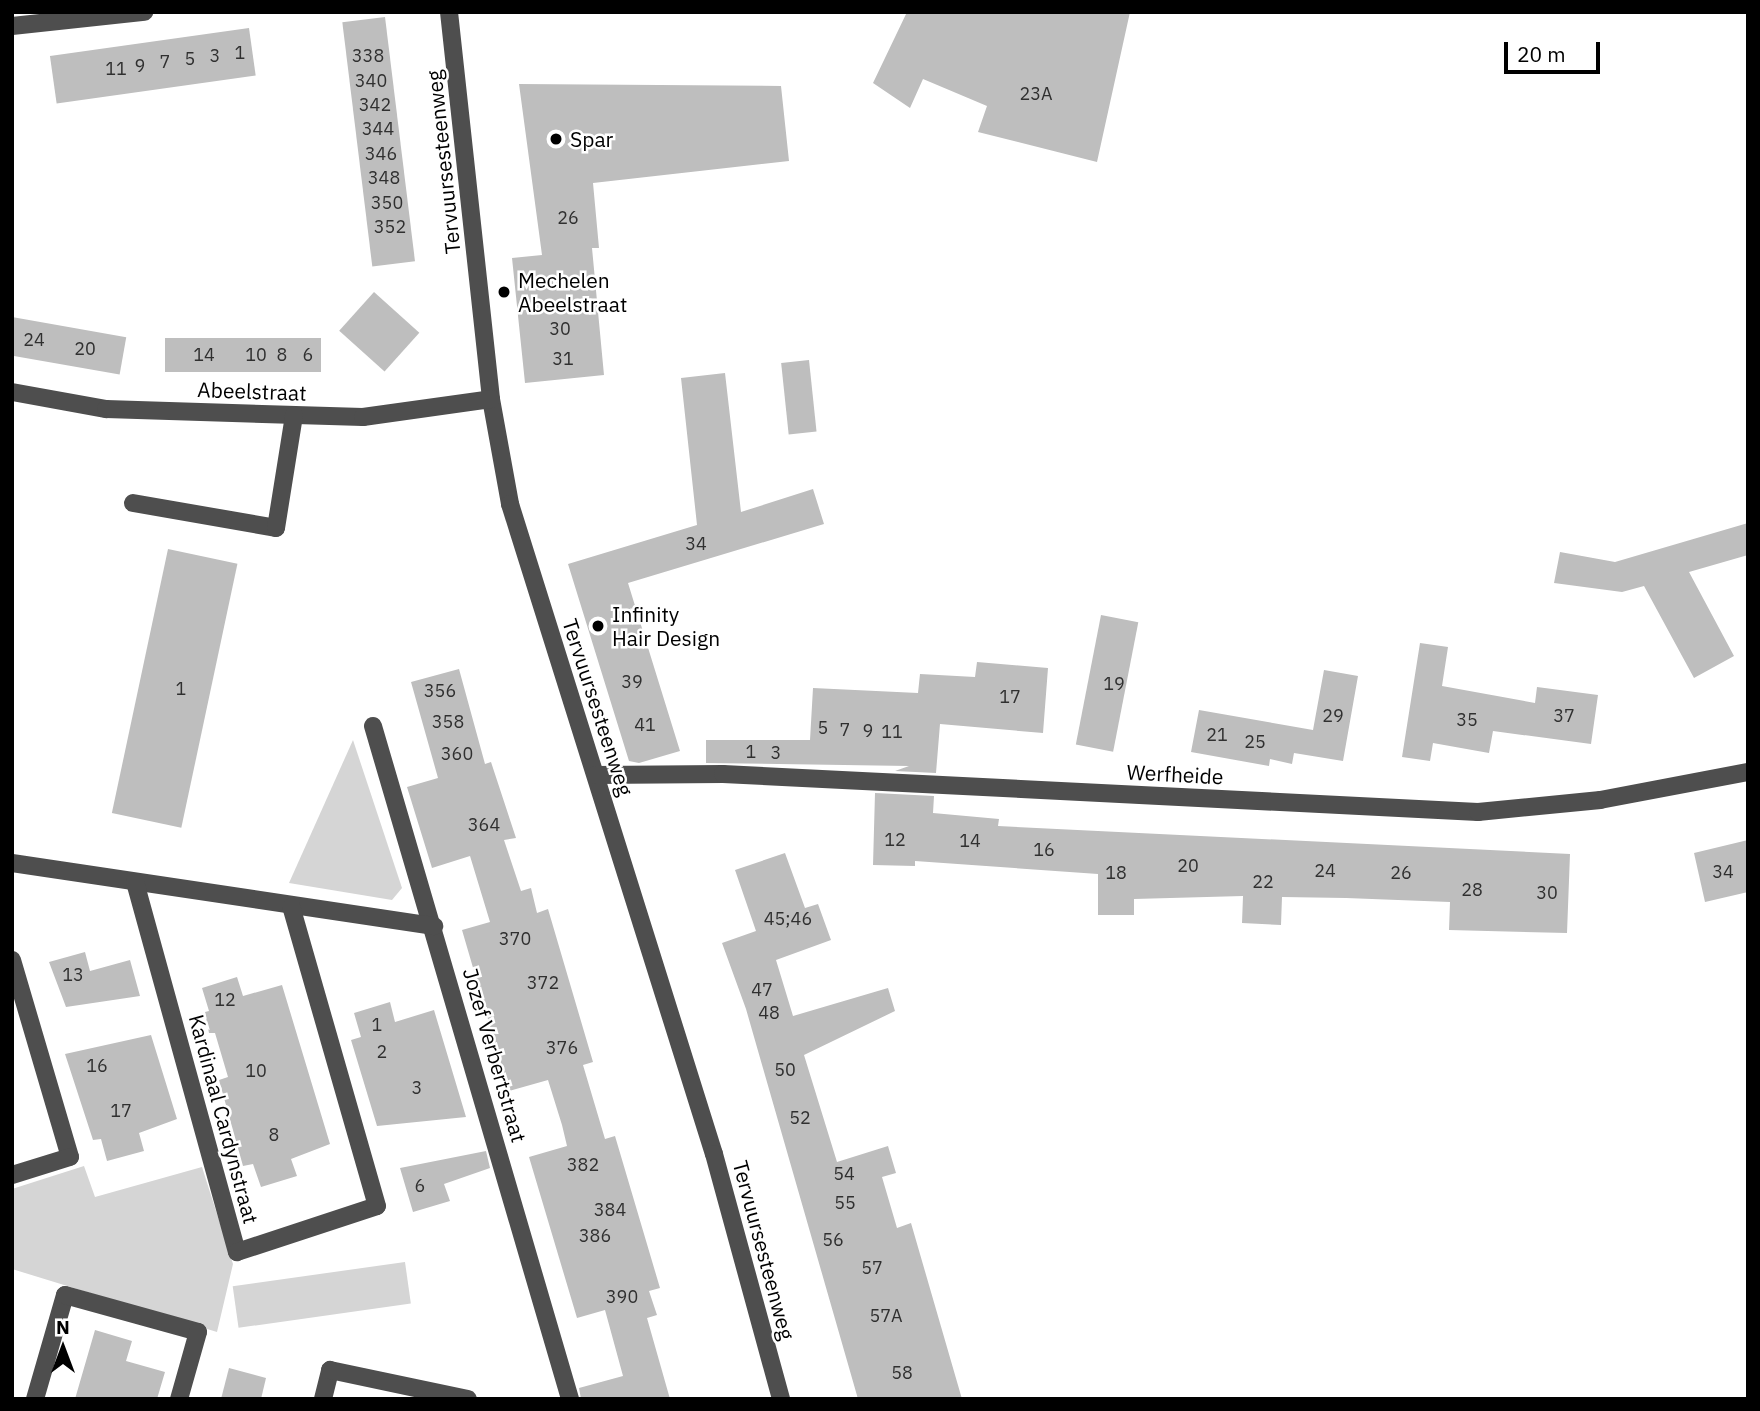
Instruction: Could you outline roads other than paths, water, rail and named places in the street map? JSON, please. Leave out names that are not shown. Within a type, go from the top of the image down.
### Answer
[{"type":"street","points":[[12,26],[144,12]]},
{"type":"street","name":"Tervuursesteenweg","points":[[449,12],[491,399],[510,504],[714,1154],[781,1399]]},
{"type":"street","name":"Abeelstraat","points":[[12,392],[106,409],[363,417],[491,399]]},
{"type":"street","points":[[133,503],[276,528],[294,415]]},
{"type":"street","name":"Jozef Verbertstraat","points":[[373,726],[434,926],[570,1399]]},
{"type":"street","name":"Werfheide","points":[[596,775],[723,774],[1478,812],[1600,800],[1748,772]]},
{"type":"street","points":[[12,863],[291,907],[434,926]]},
{"type":"street","name":"Kardinaal Cardynstraat","points":[[135,882],[237,1252],[377,1206],[291,907]]},
{"type":"street","points":[[12,960],[70,1157],[12,1175]]},
{"type":"street","points":[[35,1399],[65,1295],[198,1332],[180,1399]]},
{"type":"street","points":[[323,1399],[330,1370],[468,1399]]},
{"type":"place","name":"Spar","points":[[556,139]]},
{"type":"place","name":"Mechelen Abeelstraat","points":[[504,292]]},
{"type":"place","name":"Infinity Hair Design","points":[[598,626]]}]
